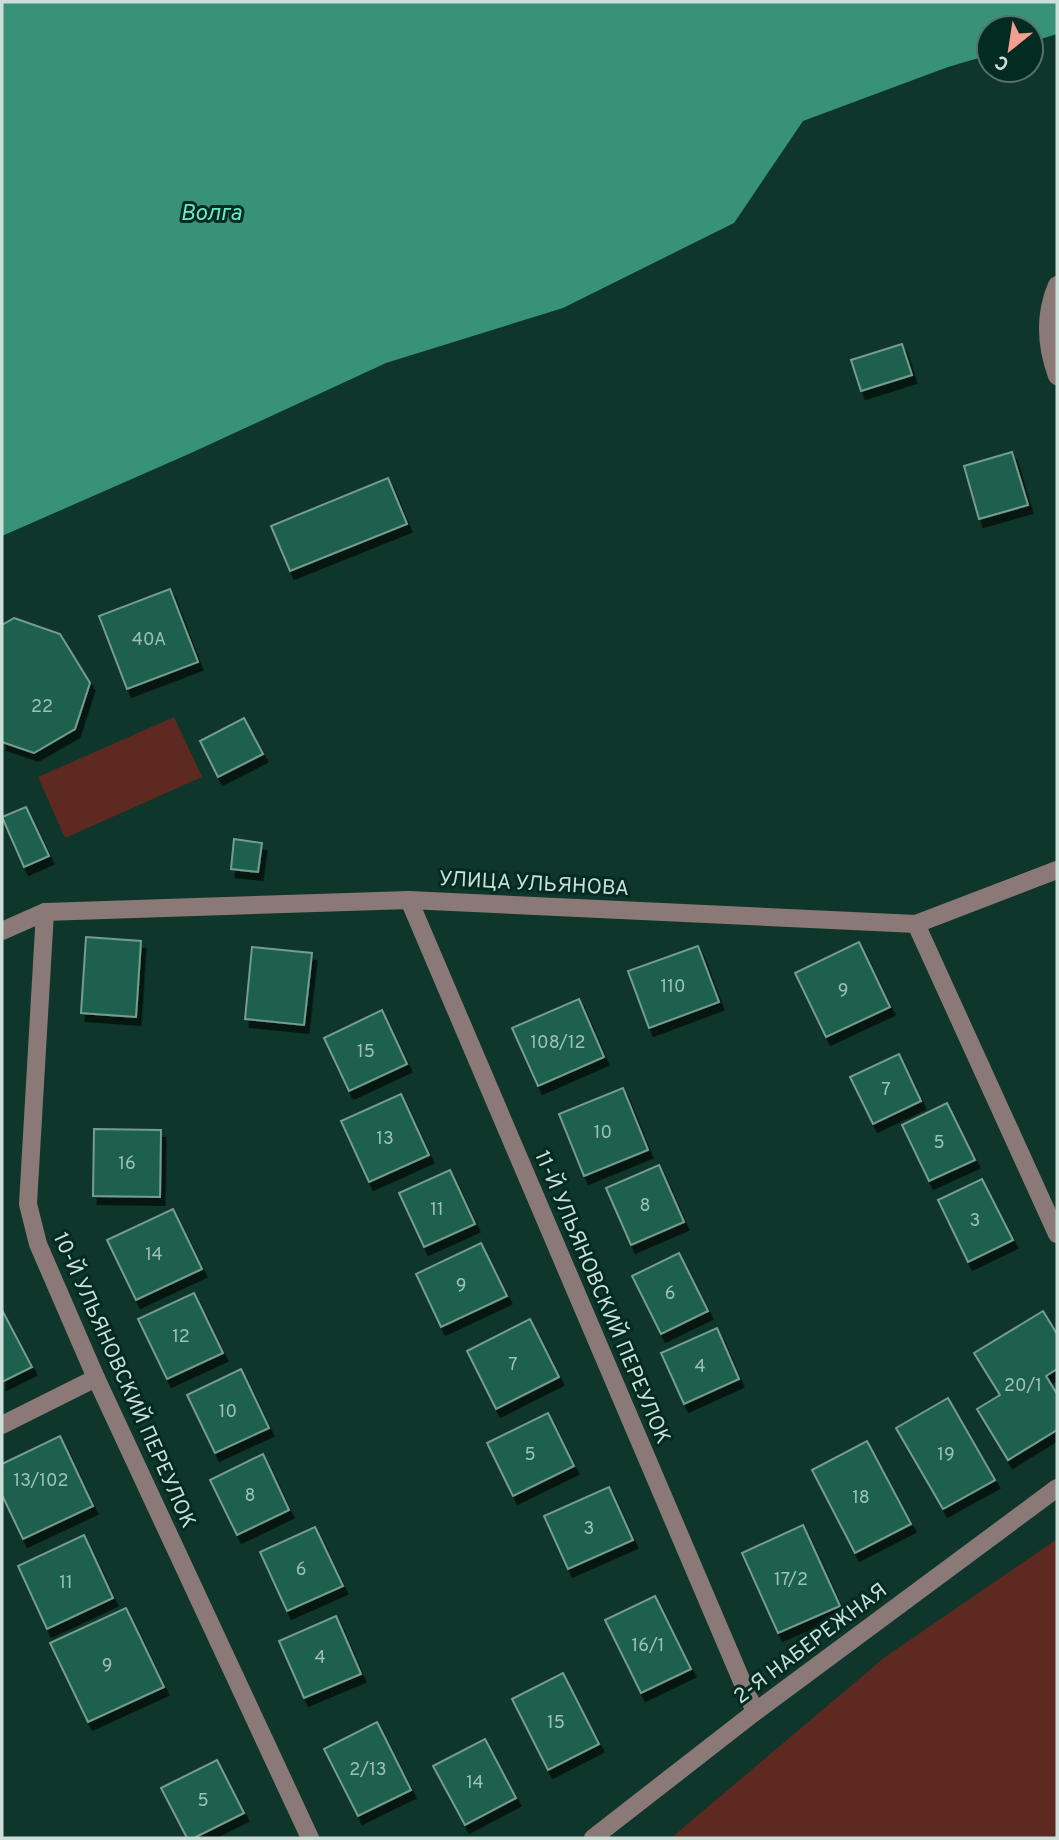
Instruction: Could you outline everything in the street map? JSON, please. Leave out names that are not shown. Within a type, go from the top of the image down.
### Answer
[{"type":"street","points":[[1057,285],[1048,320],[1049,354],[1057,376]]},
{"type":"street","name":"УЛИЦА УЛЬЯНОВА","points":[[2,931],[44,912],[409,900],[916,924],[1057,870]]},
{"type":"street","name":"11-Й УЛЬЯНОВСКИЙ ПЕРЕУЛОК","points":[[409,900],[755,1712]]},
{"type":"street","name":"10-Й УЛЬЯНОВСКИЙ ПЕРЕУЛОК","points":[[44,912],[28,1203],[37,1244],[96,1378],[310,1838]]},
{"type":"street","points":[[916,924],[1057,1234]]},
{"type":"street","points":[[2,1425],[96,1378]]},
{"type":"street","name":"2-Я НАБЕРЕЖНАЯ","points":[[593,1838],[755,1712],[1057,1488]]},
{"type":"shaded area","points":[[174,717],[202,777],[65,838],[38,777]]},
{"type":"shaded area","points":[[1057,1539],[1057,1838],[671,1838],[885,1657]]},
{"type":"water","name":"Волга","points":[[2,2],[1057,2],[1057,34],[1045,38],[1045,14],[975,14],[975,59],[803,121],[734,223],[563,308],[386,363],[2,536]]},
{"type":"building","points":[[902,344],[912,375],[861,391],[851,360]]},
{"type":"building","points":[[1012,452],[1028,505],[979,519],[964,466]]},
{"type":"building","points":[[388,478],[407,524],[290,571],[271,526]]},
{"type":"building","points":[[170,589],[198,662],[127,689],[99,616]]},
{"type":"building","points":[[14,618],[60,634],[90,683],[75,729],[34,753],[2,742],[2,625]]},
{"type":"building","points":[[244,718],[263,754],[218,777],[200,741]]},
{"type":"building","points":[[26,807],[49,856],[24,867],[2,817]]},
{"type":"building","points":[[234,839],[262,843],[258,872],[231,869]]},
{"type":"building","points":[[86,937],[141,941],[136,1017],[81,1013]]},
{"type":"building","points":[[859,942],[890,1007],[826,1037],[795,973]]},
{"type":"building","points":[[698,946],[719,1002],[649,1028],[628,971]]},
{"type":"building","points":[[252,947],[312,953],[304,1025],[245,1019]]},
{"type":"building","points":[[579,999],[604,1057],[538,1086],[512,1028]]},
{"type":"building","points":[[382,1010],[407,1064],[349,1091],[324,1038]]},
{"type":"building","points":[[899,1054],[921,1101],[873,1124],[850,1077]]},
{"type":"building","points":[[623,1088],[648,1150],[584,1176],[559,1114]]},
{"type":"building","points":[[401,1094],[429,1155],[369,1182],[341,1121]]},
{"type":"building","points":[[947,1103],[975,1160],[929,1181],[902,1125]]},
{"type":"building","points":[[94,1129],[161,1130],[160,1197],[93,1196]]},
{"type":"building","points":[[659,1165],[684,1222],[631,1245],[606,1188]]},
{"type":"building","points":[[450,1170],[475,1224],[424,1247],[399,1193]]},
{"type":"building","points":[[982,1179],[1013,1240],[968,1262],[938,1200]]},
{"type":"building","points":[[173,1209],[202,1269],[136,1300],[107,1240]]},
{"type":"building","points":[[481,1243],[507,1296],[441,1327],[416,1274]]},
{"type":"building","points":[[679,1253],[708,1311],[661,1334],[632,1276]]},
{"type":"building","points":[[194,1293],[223,1353],[167,1379],[138,1319]]},
{"type":"building","points":[[2,1310],[32,1367],[2,1382]]},
{"type":"building","points":[[1043,1311],[1057,1334],[1057,1369],[1046,1376],[1057,1394],[1057,1430],[1008,1460],[977,1409],[1000,1395],[974,1353]]},
{"type":"building","points":[[530,1319],[559,1377],[496,1409],[467,1351]]},
{"type":"building","points":[[717,1328],[739,1379],[684,1404],[661,1353]]},
{"type":"building","points":[[241,1369],[269,1428],[215,1453],[187,1395]]},
{"type":"building","points":[[948,1398],[995,1480],[943,1509],[896,1428]]},
{"type":"building","points":[[548,1413],[574,1466],[513,1496],[487,1443]]},
{"type":"building","points":[[60,1436],[93,1506],[23,1539],[2,1495],[2,1464]]},
{"type":"building","points":[[867,1441],[911,1524],[855,1553],[812,1470]]},
{"type":"building","points":[[263,1454],[289,1510],[237,1535],[210,1480]]},
{"type":"building","points":[[609,1487],[633,1540],[568,1569],[544,1516]]},
{"type":"building","points":[[803,1525],[840,1606],[778,1633],[742,1553]]},
{"type":"building","points":[[315,1527],[343,1586],[287,1611],[260,1552]]},
{"type":"building","points":[[84,1535],[113,1598],[47,1629],[18,1566]]},
{"type":"building","points":[[655,1596],[691,1669],[641,1693],[605,1620]]},
{"type":"building","points":[[126,1608],[164,1687],[88,1722],[50,1643]]},
{"type":"building","points":[[336,1616],[361,1674],[304,1698],[279,1641]]},
{"type":"building","points":[[563,1673],[599,1744],[548,1770],[512,1699]]},
{"type":"building","points":[[377,1722],[411,1790],[358,1816],[324,1749]]},
{"type":"building","points":[[485,1739],[516,1798],[465,1825],[433,1766]]},
{"type":"building","points":[[217,1760],[244,1813],[194,1838],[187,1838],[161,1788]]}]
